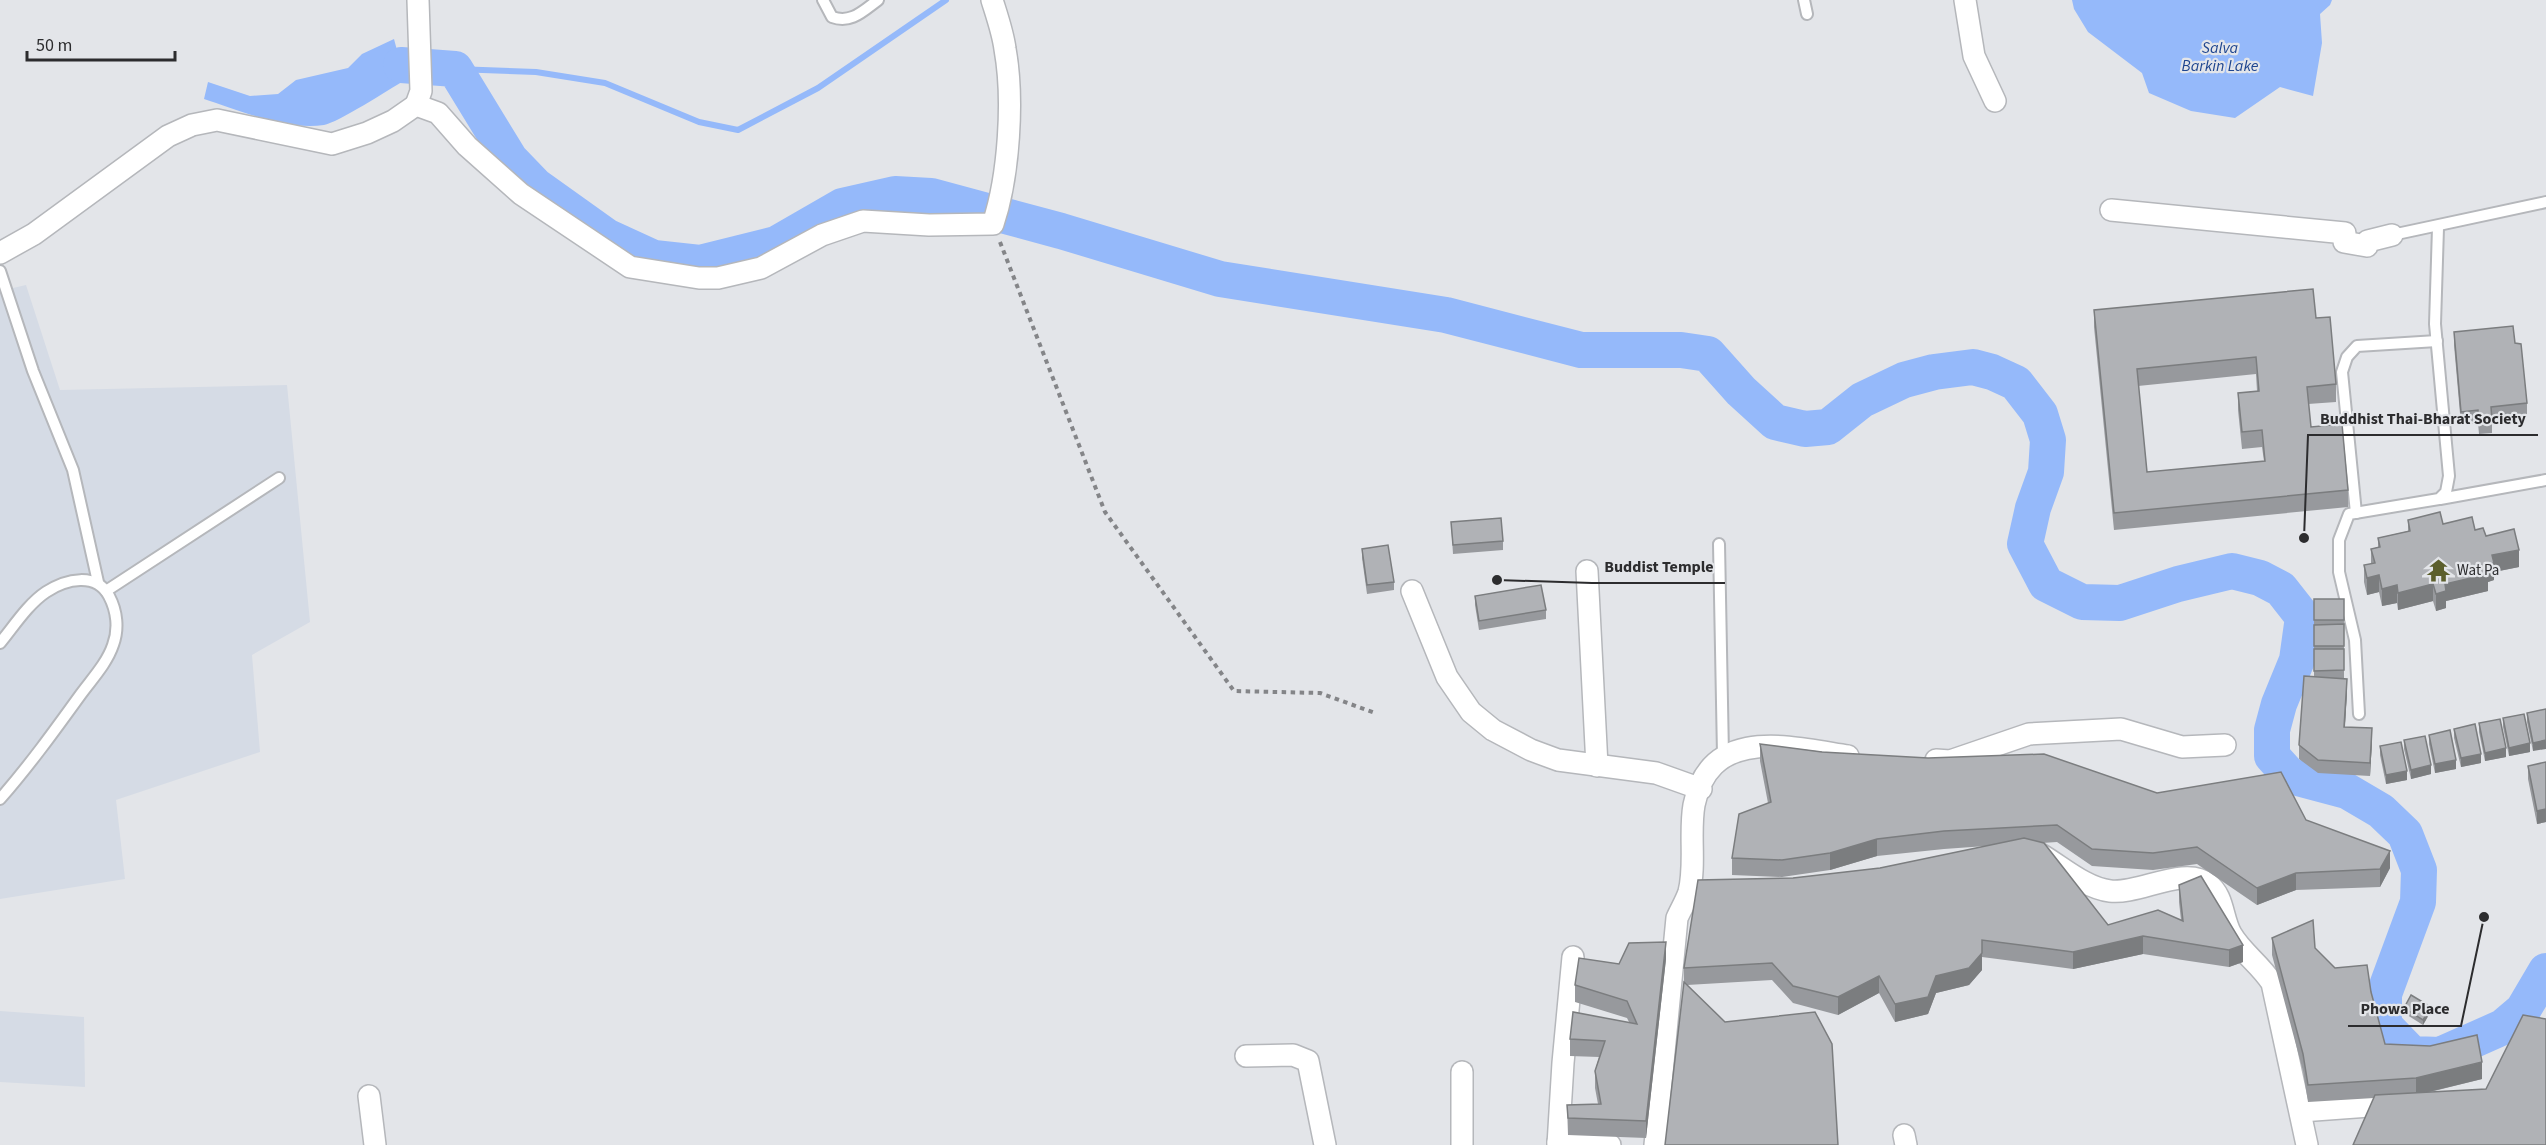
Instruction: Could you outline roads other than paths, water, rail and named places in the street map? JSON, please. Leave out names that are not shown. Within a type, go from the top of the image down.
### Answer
[{"type":"street","points":[[0,253],[34,234],[159,142],[192,125],[217,120],[332,144],[367,133],[393,121],[416,105],[421,91],[418,0]]},
{"type":"street","points":[[416,105],[438,113],[484,162],[521,194],[630,267],[699,278],[718,278],[761,268],[822,235],[863,221],[929,225],[993,224],[1002,197],[1007,162],[1007,60],[992,0]]},
{"type":"street","points":[[1965,0],[1974,57],[1995,101]]},
{"type":"street","points":[[2111,210],[2345,233],[2344,242],[2367,246],[2368,241],[2392,236]]},
{"type":"street","points":[[1587,571],[1597,766]]},
{"type":"street","points":[[1412,591],[1447,677],[1471,712],[1493,730],[1531,750],[1558,760],[1656,773],[1701,789]]},
{"type":"street","points":[[1915,760],[1950,760],[2029,734],[2121,729],[2182,747],[2225,745]]},
{"type":"street","points":[[1655,1145],[1677,918],[1699,892],[1694,804],[1710,768],[1723,755],[1745,748],[1784,746],[1869,759]]},
{"type":"street","points":[[2019,849],[2032,850],[2106,891],[2129,889],[2184,877],[2209,884],[2220,900],[2229,931],[2241,949],[2260,965],[2272,983],[2307,1145]]},
{"type":"street","points":[[1573,957],[1558,1143],[1610,1145]]},
{"type":"street","points":[[1246,1056],[1293,1055],[1308,1061],[1325,1145]]},
{"type":"street","points":[[1462,1072],[1462,1145]]},
{"type":"street","points":[[369,1096],[375,1145]]},
{"type":"street","points":[[2301,1111],[2412,1102]]},
{"type":"lane","points":[[823,0],[832,17],[841,20],[853,18],[878,0]]},
{"type":"lane","points":[[1804,0],[1807,14]]},
{"type":"lane","points":[[2392,236],[2438,228],[2546,202]]},
{"type":"lane","points":[[2438,228],[2437,341],[2449,476],[2446,492],[2439,499]]},
{"type":"lane","points":[[0,271],[33,371],[73,470],[98,582],[113,604],[116,630],[106,659],[0,799]]},
{"type":"lane","points":[[2356,513],[2342,372],[2347,357],[2357,346],[2437,341]]},
{"type":"lane","points":[[106,591],[279,478]]},
{"type":"lane","points":[[2359,714],[2355,640],[2339,572],[2339,540],[2349,514],[2546,480]]},
{"type":"lane","points":[[1719,544],[1723,755]]},
{"type":"lane","points":[[0,642],[45,592],[80,580],[98,582]]},
{"type":"water","name":"Salva Barkin Lake","points":[[2072,0],[2332,0],[2320,14],[2322,43],[2313,96],[2280,87],[2235,118],[2191,111],[2149,93],[2142,73],[2088,32],[2074,9]]},
{"type":"water","points":[[394,39],[405,80],[331,123],[309,126],[294,125],[247,114],[204,99],[208,82],[250,96],[278,94],[296,80],[348,68],[362,54]]},
{"type":"waterway","points":[[455,69],[536,72],[605,83],[699,122],[738,130],[818,88],[946,0]]},
{"type":"waterway","points":[[401,65],[455,69],[510,159],[536,186],[606,236],[654,258],[700,263],[776,244],[842,206],[895,194],[931,196],[1061,231],[1220,279],[1446,315],[1581,350],[1681,350],[1708,354],[1741,391],[1775,422],[1805,429],[1828,427],[1862,400],[1904,380],[1934,372],[1973,367],[1992,372],[2016,383],[2040,414],[2048,440],[2046,472],[2033,508],[2025,544],[2046,584],[2082,602],[2120,603],[2178,584],[2232,571],[2260,578],[2281,589],[2303,617],[2297,660],[2279,704],[2272,730],[2272,756],[2290,776],[2347,791],[2381,811],[2405,834],[2419,870],[2418,902],[2384,994],[2384,1025],[2412,1054],[2440,1055],[2503,1027],[2523,1010],[2546,971]]},
{"type":"place","name":"Buddhist Thai-Bharat Society","points":[[2304,538]]},
{"type":"place","name":"Wat Pa","points":[[2439,570]]},
{"type":"place","name":"Buddist Temple","points":[[1497,580]]},
{"type":"place","name":"Phowa Place","points":[[2484,917]]}]
